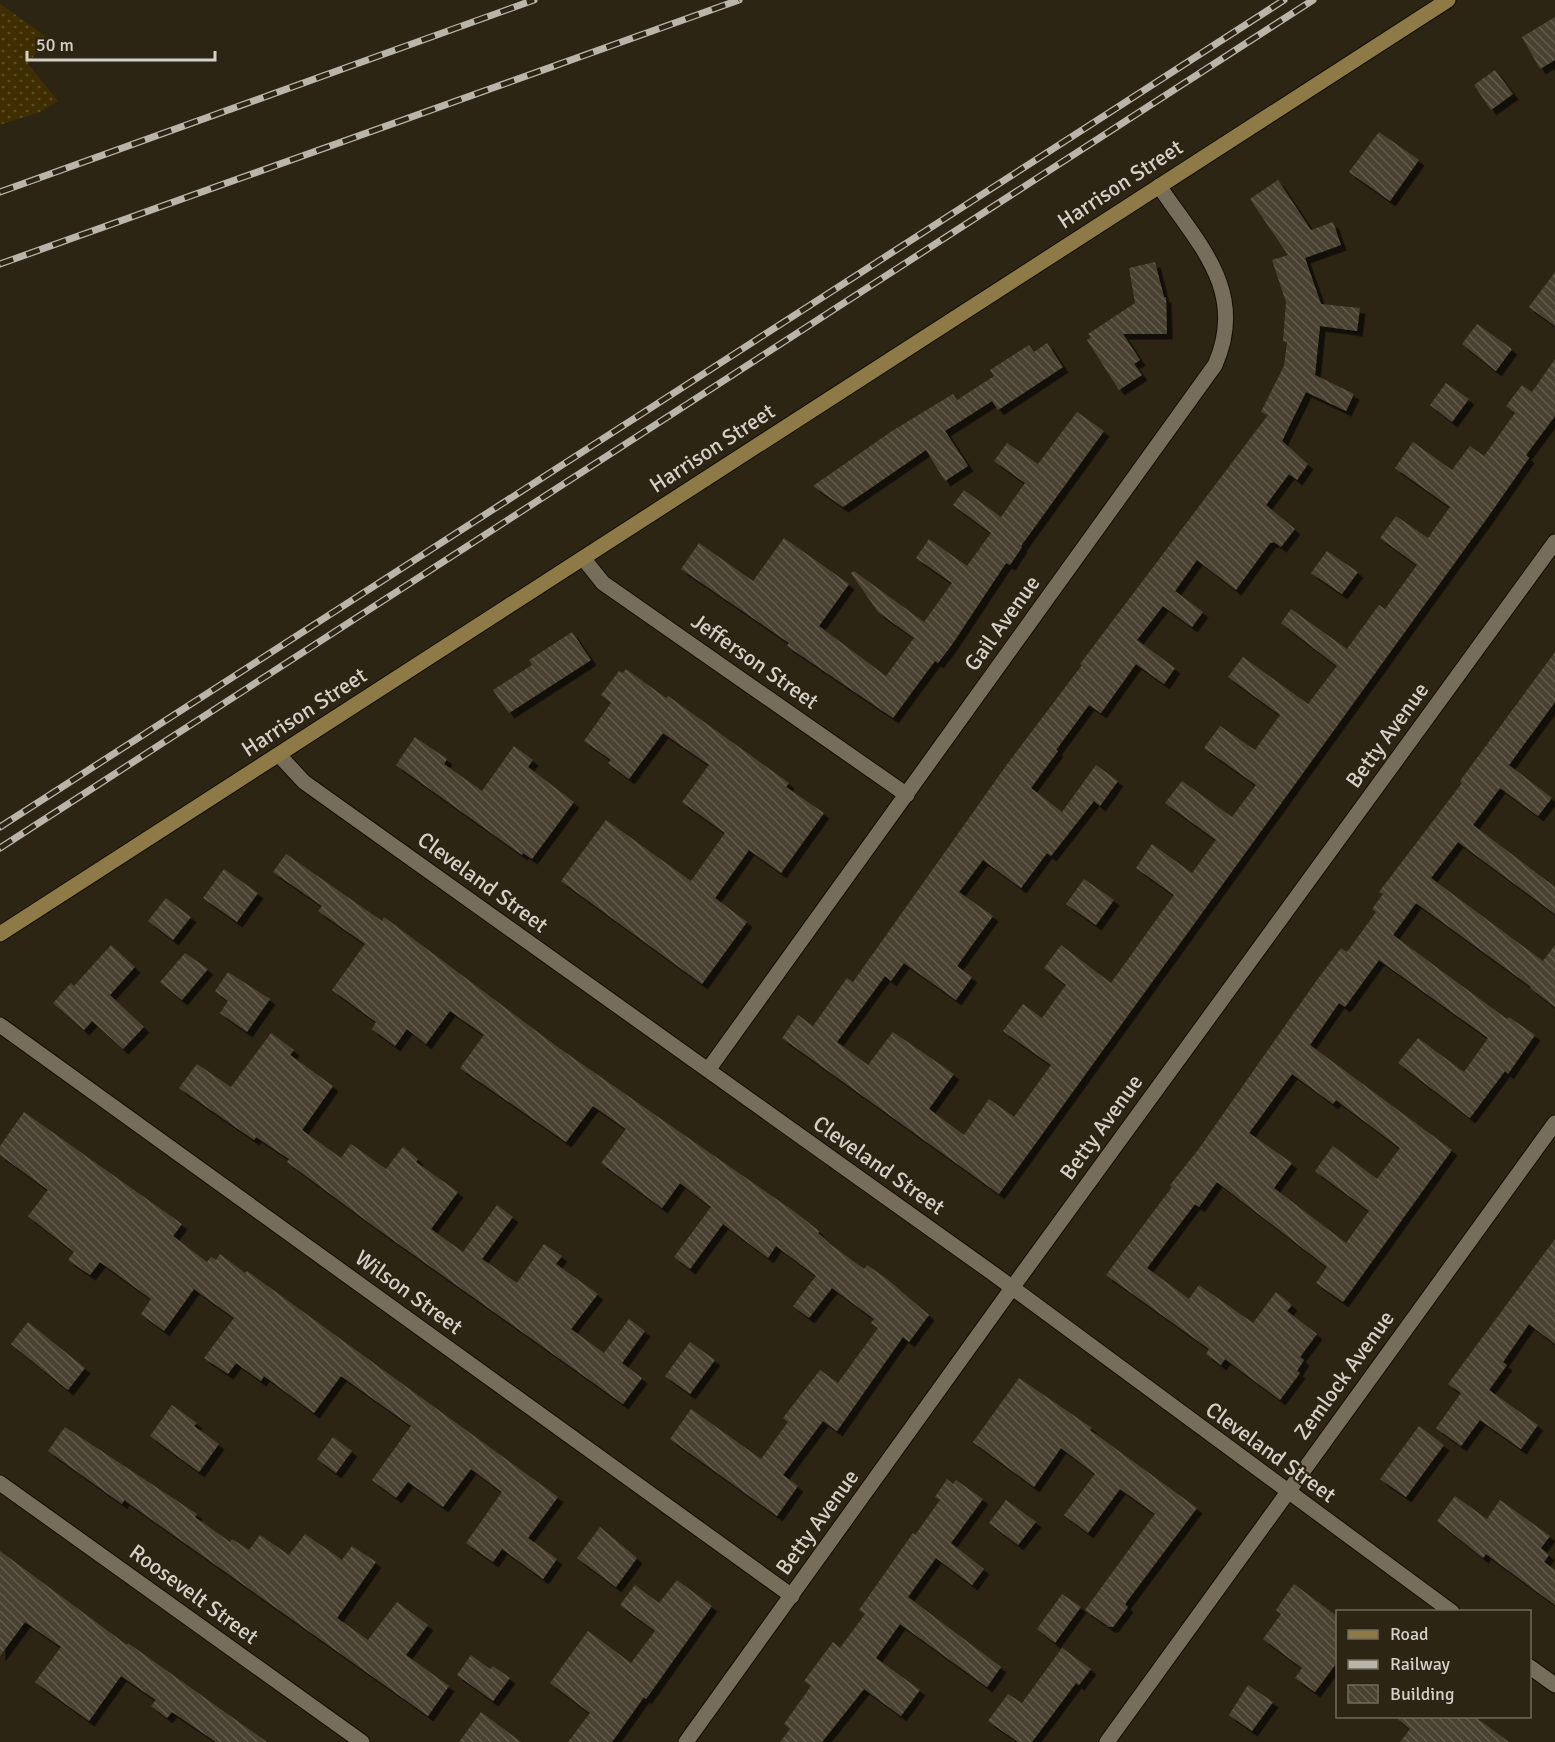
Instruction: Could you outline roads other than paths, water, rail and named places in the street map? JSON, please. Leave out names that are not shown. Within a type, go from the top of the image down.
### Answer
[{"type":"main road","name":"Harrison Street","points":[[0,934],[1448,0]]},
{"type":"street","name":"Gail Avenue","points":[[708,1070],[1215,365],[1223,346],[1227,317],[1223,287],[1215,269],[1159,186]]},
{"type":"street","name":"Betty Avenue","points":[[686,1742],[1012,1287],[1555,542]]},
{"type":"street","name":"Jefferson Street","points":[[583,558],[603,583],[907,795]]},
{"type":"street","name":"Cleveland Street","points":[[279,755],[304,782],[1012,1287],[1287,1492],[1451,1610]]},
{"type":"street","name":"Wilson Street","points":[[0,1025],[792,1596]]},
{"type":"street","name":"Zemlock Avenue","points":[[1107,1742],[1555,1123]]},
{"type":"street","name":"Roosevelt Street","points":[[0,1483],[362,1742]]},
{"type":"street","points":[[1531,1668],[1555,1685]]},
{"type":"railway","points":[[0,192],[534,0]]},
{"type":"railway","points":[[0,264],[739,0]]},
{"type":"railway","points":[[0,827],[1284,0]]},
{"type":"railway","points":[[0,848],[1313,0]]}]
